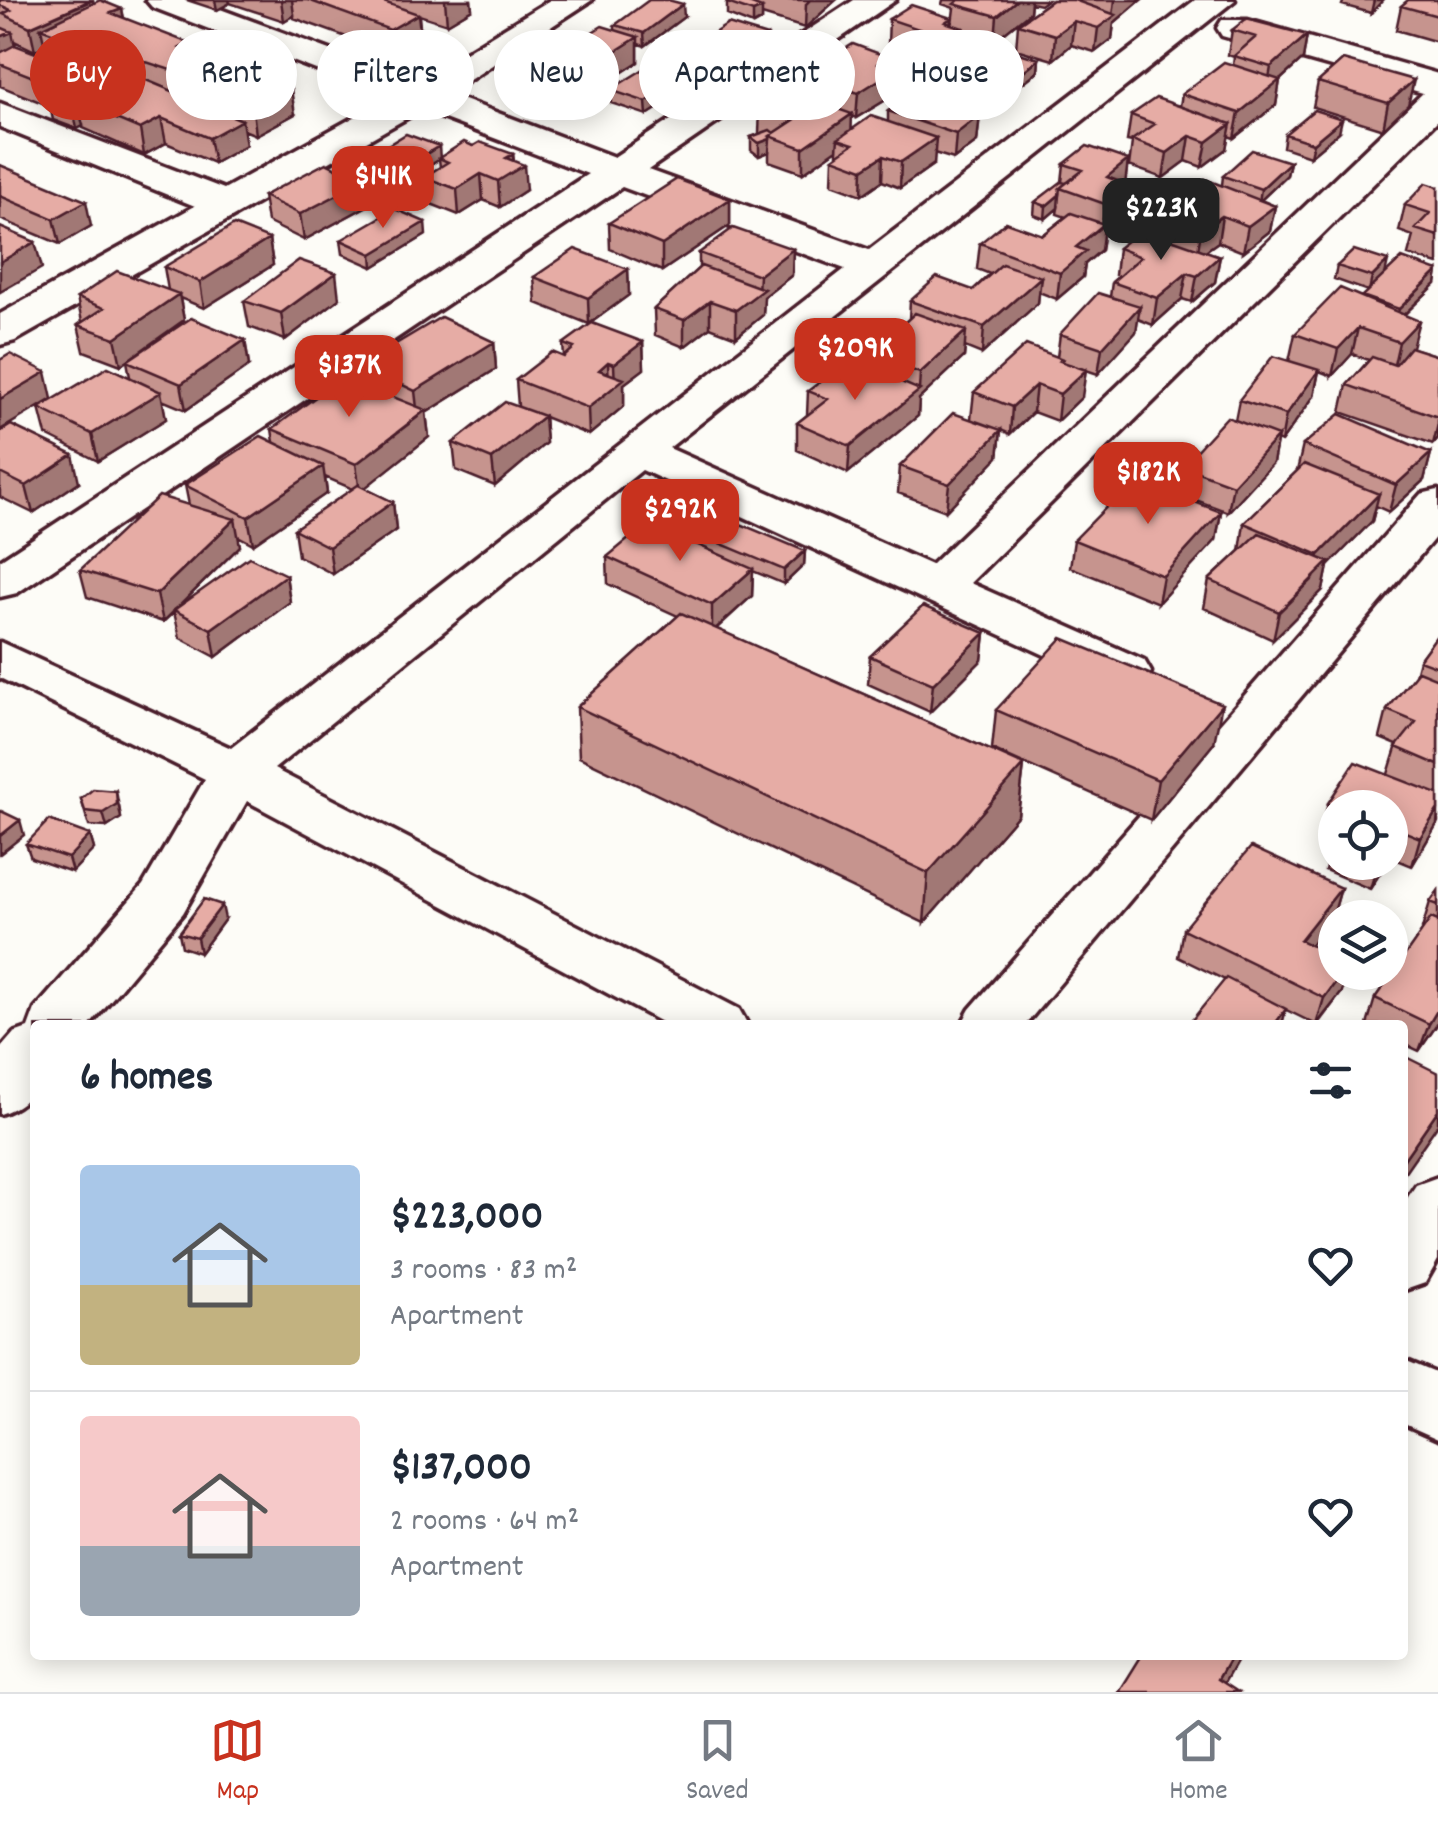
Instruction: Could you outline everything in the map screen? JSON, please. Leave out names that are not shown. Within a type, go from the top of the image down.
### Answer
[{"type":"street","points":[[164,0],[317,57]]},
{"type":"street","points":[[474,63],[574,0]]},
{"type":"street","points":[[0,582],[878,0]]},
{"type":"street","points":[[60,1020],[163,898],[236,772],[636,451],[1208,9],[1438,86]]},
{"type":"street","points":[[935,589],[1438,99]]},
{"type":"street","points":[[0,114],[223,203]]},
{"type":"street","points":[[474,118],[617,176],[873,265]]},
{"type":"street","points":[[0,332],[223,203],[377,120]]},
{"type":"street","points":[[636,451],[935,589],[1250,726]]},
{"type":"street","points":[[996,1020],[1438,504]]},
{"type":"street","points":[[0,658],[236,772],[708,1020]]},
{"type":"street","points":[[0,1090],[30,1055]]},
{"type":"street","points":[[1408,1254],[1438,1203]]},
{"type":"street","points":[[1408,1392],[1438,1409]]},
{"type":"building","points":[[0,0],[91,0],[30,27],[3,14],[11,10],[0,5]]},
{"type":"building","points":[[100,0],[122,9],[111,13],[166,34],[166,68],[146,62],[146,30],[41,28]]},
{"type":"building","points":[[308,0],[378,0],[418,14],[390,30]]},
{"type":"building","points":[[649,0],[683,4],[648,30],[615,25]]},
{"type":"building","points":[[732,0],[762,8],[753,12],[727,3]]},
{"type":"building","points":[[959,0],[1017,0],[997,16],[954,4]]},
{"type":"building","points":[[1052,0],[1074,0],[1116,15],[1098,28],[1074,21],[1055,35],[1018,24]]},
{"type":"building","points":[[1408,0],[1438,0],[1438,16],[1401,6]]},
{"type":"building","points":[[911,5],[951,18],[945,22],[963,28],[917,30],[889,19]]},
{"type":"building","points":[[1246,19],[1307,35],[1271,67],[1234,56],[1256,37],[1232,30]]},
{"type":"building","points":[[728,24],[748,30],[719,30]]},
{"type":"building","points":[[619,31],[638,37],[619,49]]},
{"type":"building","points":[[15,45],[30,51],[30,76],[0,64],[0,53]]},
{"type":"building","points":[[855,45],[875,52],[875,82],[858,93]]},
{"type":"building","points":[[1024,54],[1039,59],[1024,71]]},
{"type":"building","points":[[1343,60],[1414,80],[1388,103],[1318,82]]},
{"type":"building","points":[[1224,62],[1280,80],[1239,113],[1182,94]]},
{"type":"building","points":[[639,72],[639,100],[619,93],[619,84]]},
{"type":"building","points":[[146,80],[166,88],[166,120],[242,120],[209,138],[161,118],[140,129],[119,120],[146,120]]},
{"type":"building","points":[[1156,98],[1231,124],[1207,142],[1190,136],[1167,153],[1132,140],[1155,124],[1131,115]]},
{"type":"building","points":[[1314,110],[1342,119],[1313,143],[1285,134]]},
{"type":"building","points":[[871,116],[936,138],[901,162],[883,156],[863,169],[833,158],[853,144],[838,139]]},
{"type":"building","points":[[794,120],[843,120],[803,148],[770,136]]},
{"type":"building","points":[[915,120],[974,120],[956,134]]},
{"type":"building","points":[[770,130],[774,133],[770,139],[759,143],[751,137]]},
{"type":"building","points":[[406,134],[439,146],[390,176],[357,164]]},
{"type":"building","points":[[464,142],[473,146],[480,142],[513,154],[506,158],[524,165],[498,181],[481,174],[457,189],[424,177],[448,162],[439,158]]},
{"type":"building","points":[[1087,146],[1128,160],[1107,177],[1128,185],[1105,204],[1060,188],[1083,170],[1064,164]]},
{"type":"building","points":[[1252,150],[1290,162],[1261,189],[1223,176]]},
{"type":"building","points":[[326,163],[364,181],[300,214],[263,196]]},
{"type":"building","points":[[0,165],[86,201],[54,219],[0,196]]},
{"type":"building","points":[[677,179],[730,199],[662,245],[609,223]]},
{"type":"building","points":[[1205,179],[1275,206],[1248,226],[1222,216],[1201,231],[1165,217],[1186,202],[1178,199]]},
{"type":"building","points":[[1061,182],[1066,183],[1059,195],[1046,206],[1035,202]]},
{"type":"building","points":[[1426,183],[1438,187],[1438,236],[1415,229],[1430,213],[1405,205]]},
{"type":"building","points":[[395,209],[425,222],[372,254],[341,240]]},
{"type":"building","points":[[1071,213],[1104,224],[1076,247],[1086,251],[1060,273],[980,243],[1006,222],[1043,235]]},
{"type":"building","points":[[234,225],[269,239],[200,282],[164,267]]},
{"type":"building","points":[[0,227],[35,242],[0,262]]},
{"type":"building","points":[[733,228],[793,249],[759,275],[699,253]]},
{"type":"building","points":[[1142,229],[1220,256],[1197,276],[1187,273],[1157,298],[1112,282],[1141,257],[1118,248]]},
{"type":"building","points":[[575,249],[628,269],[588,298],[534,277]]},
{"type":"building","points":[[1354,250],[1388,261],[1372,277],[1337,266]]},
{"type":"building","points":[[1402,258],[1438,271],[1399,309],[1362,296]]},
{"type":"building","points":[[299,260],[336,273],[281,313],[244,301]]},
{"type":"building","points":[[1002,264],[1041,277],[984,327],[910,301],[937,277],[973,290]]},
{"type":"building","points":[[701,266],[764,289],[736,310],[710,301],[684,320],[654,309]]},
{"type":"building","points":[[117,271],[179,294],[115,338],[78,325],[104,308],[77,298]]},
{"type":"building","points":[[1340,288],[1419,321],[1399,342],[1358,328],[1338,349],[1295,334]]},
{"type":"building","points":[[1098,293],[1140,306],[1102,348],[1060,334]]},
{"type":"building","points":[[915,313],[966,331],[920,373],[869,355]]},
{"type":"building","points":[[441,317],[494,342],[415,391],[361,365]]},
{"type":"building","points":[[191,318],[245,340],[181,384],[127,361]]},
{"type":"building","points":[[592,323],[643,342],[599,370],[624,379],[588,408],[516,380],[552,352],[564,357],[574,348],[563,344]]},
{"type":"building","points":[[1026,345],[1086,370],[1060,394],[1036,385],[1012,407],[974,392]]},
{"type":"building","points":[[1410,347],[1438,356],[1438,417],[1347,385],[1372,357],[1395,365]]},
{"type":"building","points":[[10,354],[46,372],[0,399],[0,360]]},
{"type":"building","points":[[1273,356],[1319,370],[1286,415],[1239,400]]},
{"type":"building","points":[[841,366],[860,374],[868,368],[920,390],[850,446],[797,423],[828,399],[808,391]]},
{"type":"building","points":[[108,367],[161,392],[92,434],[39,408]]},
{"type":"building","points":[[343,377],[426,410],[356,464],[272,429]]},
{"type":"building","points":[[505,402],[544,416],[492,459],[453,443]]},
{"type":"building","points":[[953,413],[1001,430],[949,484],[900,466]]},
{"type":"building","points":[[1340,414],[1431,453],[1396,485],[1303,445]]},
{"type":"building","points":[[1227,417],[1278,436],[1233,485],[1182,466]]},
{"type":"building","points":[[11,425],[73,455],[26,486],[0,473],[0,432]]},
{"type":"building","points":[[261,436],[323,466],[248,517],[185,485]]},
{"type":"building","points":[[1304,464],[1379,494],[1319,555],[1244,523]]},
{"type":"building","points":[[1134,479],[1221,512],[1163,576],[1074,540]]},
{"type":"building","points":[[358,485],[393,502],[329,547],[294,529]]},
{"type":"building","points":[[159,496],[235,519],[157,594],[80,570]]},
{"type":"building","points":[[714,513],[805,551],[784,570],[693,532]]},
{"type":"building","points":[[648,523],[753,569],[712,605],[607,557]]},
{"type":"building","points":[[1259,533],[1329,562],[1279,612],[1209,580]]},
{"type":"building","points":[[249,557],[286,575],[211,629],[174,610]]},
{"type":"building","points":[[923,606],[985,633],[933,684],[870,656]]},
{"type":"building","points":[[681,613],[1024,765],[928,873],[577,707]]},
{"type":"building","points":[[1438,634],[1438,667],[1419,660]]},
{"type":"building","points":[[1062,638],[1222,704],[1158,780],[996,710]]},
{"type":"building","points":[[1418,671],[1438,679],[1438,765],[1396,747],[1416,722],[1387,710]]},
{"type":"building","points":[[1355,762],[1438,794],[1438,809],[1420,838],[1408,833],[1408,790],[1337,790]]},
{"type":"building","points":[[93,789],[116,791],[117,804],[103,813],[85,811],[81,799]]},
{"type":"building","points":[[0,812],[20,820],[0,836]]},
{"type":"building","points":[[49,820],[90,835],[68,858],[26,844]]},
{"type":"building","points":[[1251,847],[1341,888],[1332,900],[1318,900],[1318,917],[1300,940],[1318,949],[1318,990],[1330,990],[1324,998],[1183,929]]},
{"type":"building","points":[[204,899],[222,905],[197,938],[179,933]]},
{"type":"building","points":[[1431,918],[1438,921],[1438,1009],[1429,1024],[1375,998],[1381,990],[1408,990],[1408,951]]},
{"type":"building","points":[[1226,978],[1286,1009],[1278,1020],[1192,1020]]},
{"type":"building","points":[[1408,1058],[1438,1073],[1438,1110],[1408,1153]]},
{"type":"building","points":[[1139,1660],[1229,1660],[1218,1679],[1238,1692],[1119,1692]]}]
